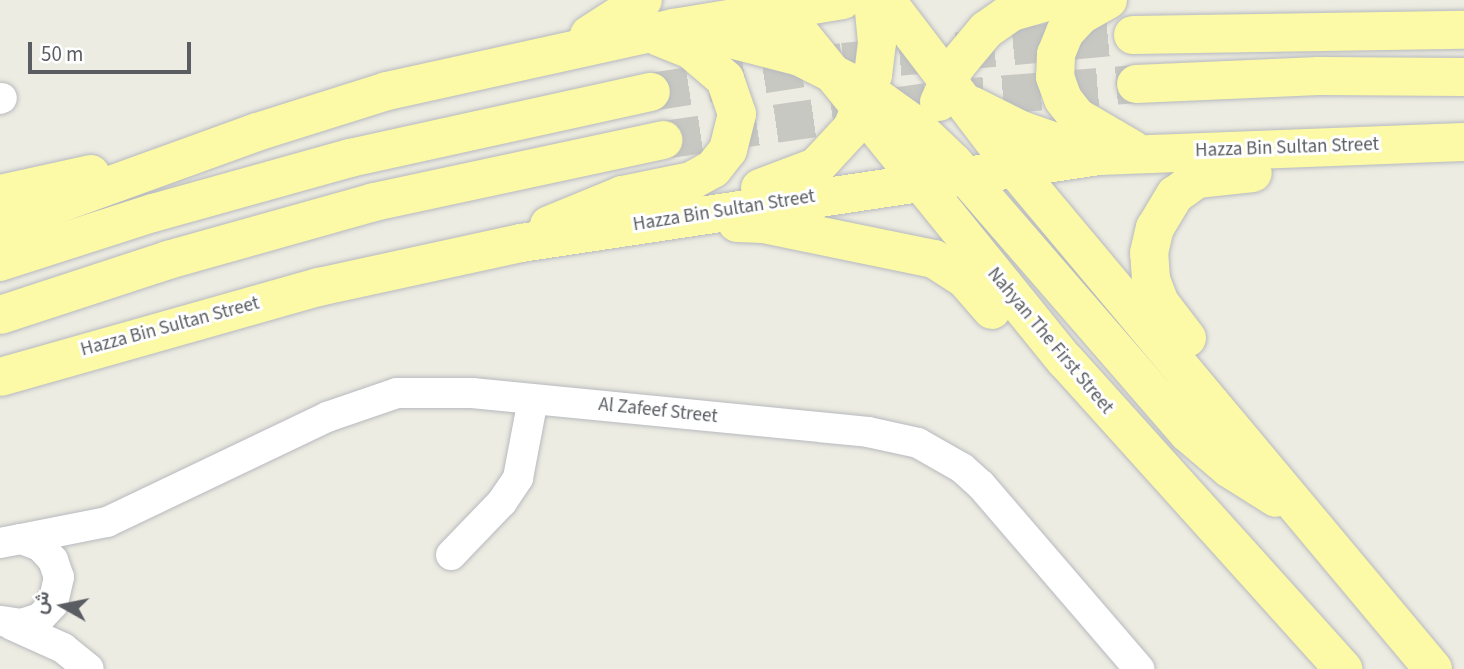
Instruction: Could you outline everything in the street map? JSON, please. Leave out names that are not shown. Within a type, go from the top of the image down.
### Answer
[{"type":"main road","points":[[575,234],[652,207],[767,187],[800,176],[830,156],[864,102],[877,43],[873,0]]},
{"type":"main road","points":[[886,0],[951,91],[1433,669]]},
{"type":"main road","points":[[1054,0],[1027,6],[999,20],[971,46],[930,139],[936,184],[1188,433],[1241,476],[1300,510]]},
{"type":"main road","points":[[1108,0],[1080,15],[1065,32],[1056,54],[1055,77],[1063,99],[1077,117],[1091,129],[1139,153]]},
{"type":"main road","points":[[0,225],[387,91],[560,52],[654,20],[835,1],[877,43],[951,91],[1021,130],[1099,156]]},
{"type":"main road","name":"Nahyan The First Street","points":[[777,5],[825,68],[864,102],[936,184],[1065,360],[1343,669]]},
{"type":"main road","points":[[654,20],[747,40],[825,68]]},
{"type":"main road","points":[[521,243],[595,204],[702,176],[729,150],[737,114],[725,79],[654,20]]},
{"type":"main road","points":[[1133,35],[1464,30]]},
{"type":"main road","points":[[1136,84],[1320,76],[1464,77]]},
{"type":"main road","points":[[0,262],[153,212],[350,158],[651,92]]},
{"type":"main road","points":[[864,102],[930,139]]},
{"type":"main road","points":[[0,315],[180,256],[374,202],[663,140]]},
{"type":"main road","name":"Hazza Bin Sultan Street","points":[[0,377],[331,284],[575,234],[936,184],[1014,168],[1099,156],[1464,142]]},
{"type":"main road","points":[[1242,440],[1216,376],[1154,292],[1149,253],[1155,228],[1175,194],[1197,180],[1222,173],[1293,169],[1369,144]]},
{"type":"main road","points":[[0,194],[193,156]]},
{"type":"main road","points":[[575,234],[657,234],[748,223],[923,256],[956,271],[1021,339],[1065,360]]},
{"type":"street","name":"Al Zafeef Street","points":[[10,541],[107,522],[361,402],[435,390],[868,432],[918,443],[962,468],[981,485],[1139,669]]},
{"type":"street","points":[[452,555],[502,502],[518,478],[533,399]]},
{"type":"street","name":"Al Zafeef Street","points":[[3,623],[40,618],[80,546],[107,522]]},
{"type":"street","points":[[10,541],[48,553],[84,664]]},
{"type":"street","points":[[3,623],[84,664]]},
{"type":"tunnel","points":[[651,92],[843,62],[1133,35]]},
{"type":"tunnel","points":[[663,140],[946,99],[1136,84]]}]
